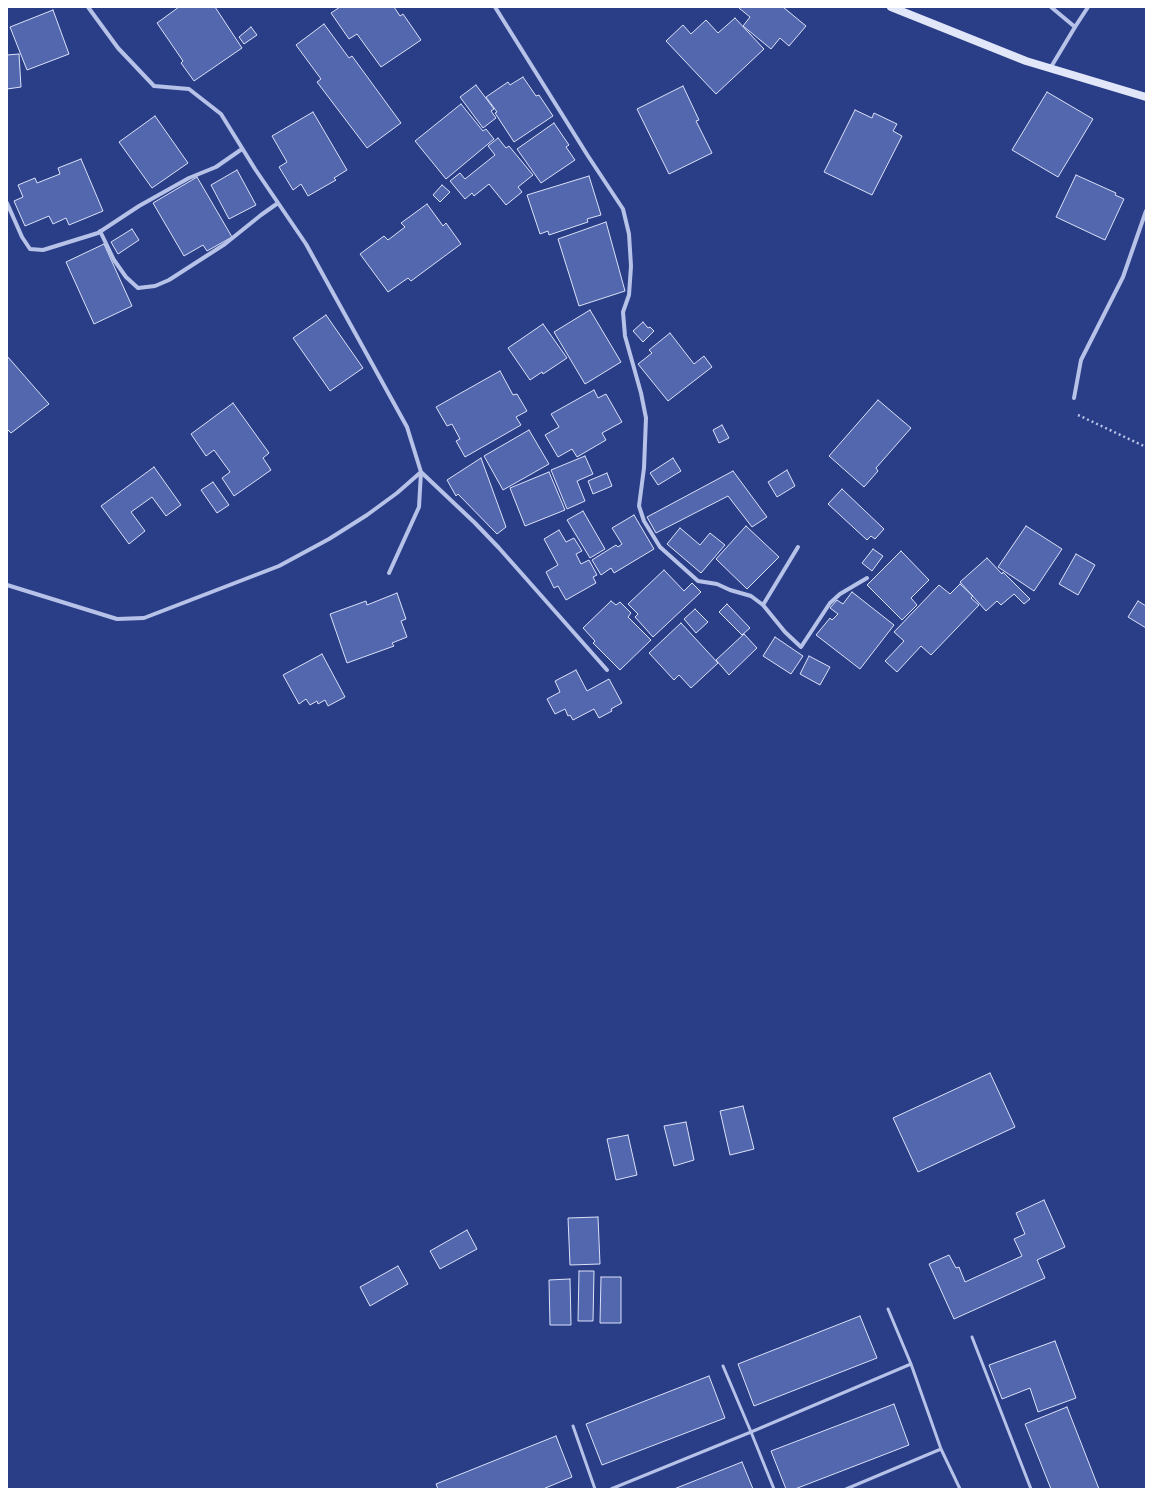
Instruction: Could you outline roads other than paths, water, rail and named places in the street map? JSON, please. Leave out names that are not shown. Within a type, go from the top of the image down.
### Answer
[{"type":"street","points":[[88,7],[118,48],[154,86],[189,89],[221,114],[242,149],[306,244],[407,427],[421,472],[419,507],[390,573]]},
{"type":"street","points":[[495,7],[623,209],[629,234],[631,266],[629,295],[623,312],[625,336],[642,393],[646,418],[644,468],[639,506],[644,521],[660,547],[698,581],[717,584],[730,590],[751,596],[763,605],[785,632],[801,647],[830,603],[840,594],[867,578]]},
{"type":"street","points":[[892,7],[1026,61],[1051,67],[1146,97]]},
{"type":"street","points":[[1051,7],[1075,27]]},
{"type":"street","points":[[1051,67],[1088,7]]},
{"type":"street","points":[[7,203],[22,237],[30,249],[43,250],[100,231],[139,206],[189,178],[216,167],[242,149]]},
{"type":"street","points":[[100,231],[114,260],[126,277],[138,288],[155,286],[169,280],[225,244],[261,215],[278,204]]},
{"type":"street","points":[[1074,398],[1081,360],[1123,277],[1146,211]]},
{"type":"street","points":[[7,585],[118,618],[144,618],[279,566],[329,539],[367,515],[397,493],[421,472]]},
{"type":"street","points":[[421,472],[494,543],[608,670]]},
{"type":"street","points":[[763,605],[798,546]]},
{"type":"lane","points":[[888,1309],[911,1364],[941,1449],[960,1489]]},
{"type":"lane","points":[[972,1337],[1031,1489]]},
{"type":"lane","points":[[611,1489],[751,1432],[911,1364]]},
{"type":"lane","points":[[723,1366],[774,1489]]},
{"type":"lane","points":[[573,1426],[595,1489]]},
{"type":"lane","points":[[846,1489],[941,1449]]}]
